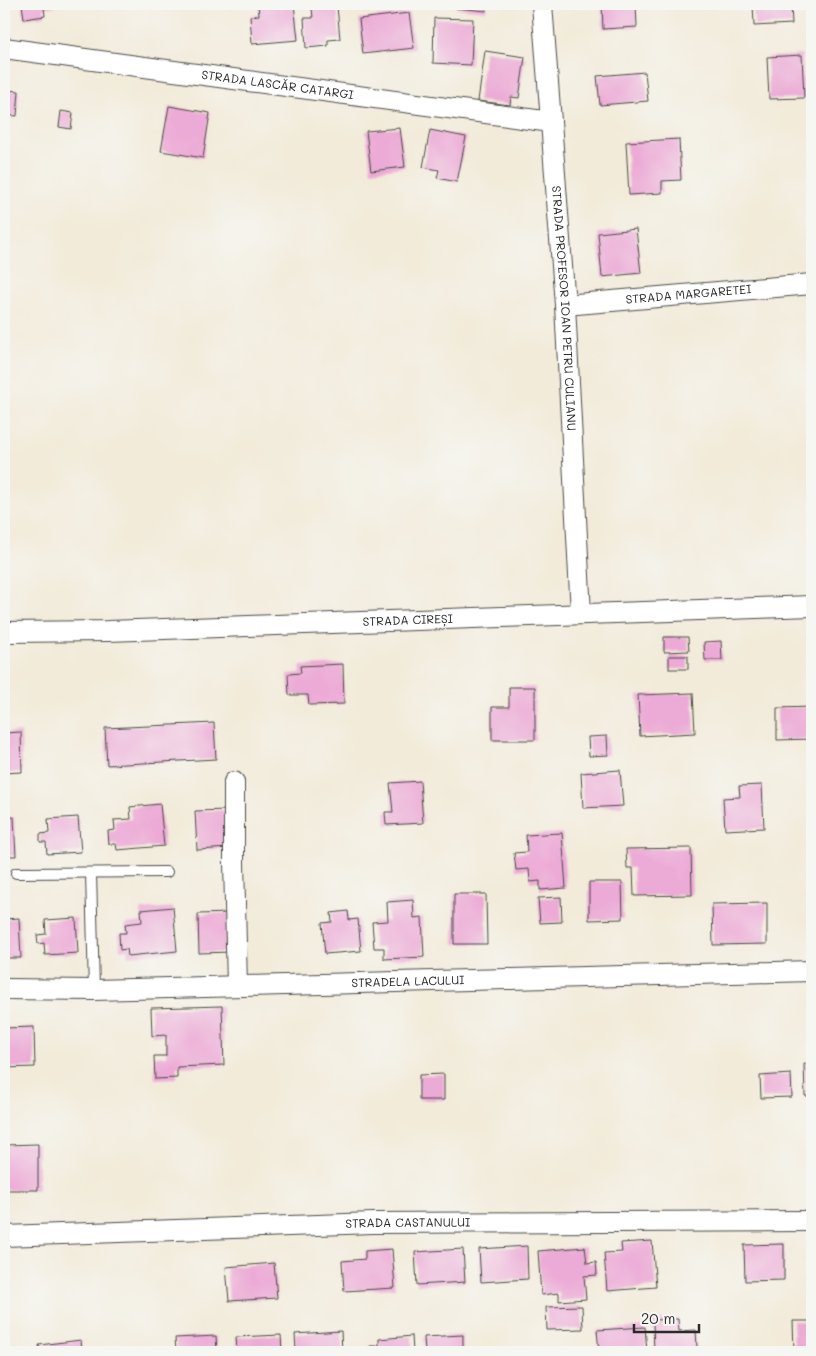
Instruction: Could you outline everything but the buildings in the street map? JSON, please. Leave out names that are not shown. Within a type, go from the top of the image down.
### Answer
[{"type":"street","name":"STRADA PROFESOR IOAN PETRU CULIANU","points":[[542,4],[565,305],[581,614]]},
{"type":"street","name":"STRADA LASCĂR CATARGI","points":[[4,48],[551,122]]},
{"type":"street","name":"STRADA MARGARETEI","points":[[565,305],[812,284]]},
{"type":"street","name":"STRADA CIREȘI","points":[[4,632],[118,631],[812,606]]},
{"type":"street","points":[[234,782],[237,986]]},
{"type":"street","name":"STRADELA LACULUI","points":[[4,989],[94,990],[812,971]]},
{"type":"street","name":"STRADA CASTANULUI","points":[[4,1236],[373,1223],[812,1221]]},
{"type":"lane","points":[[16,873],[167,872]]},
{"type":"lane","points":[[91,873],[94,990]]}]
